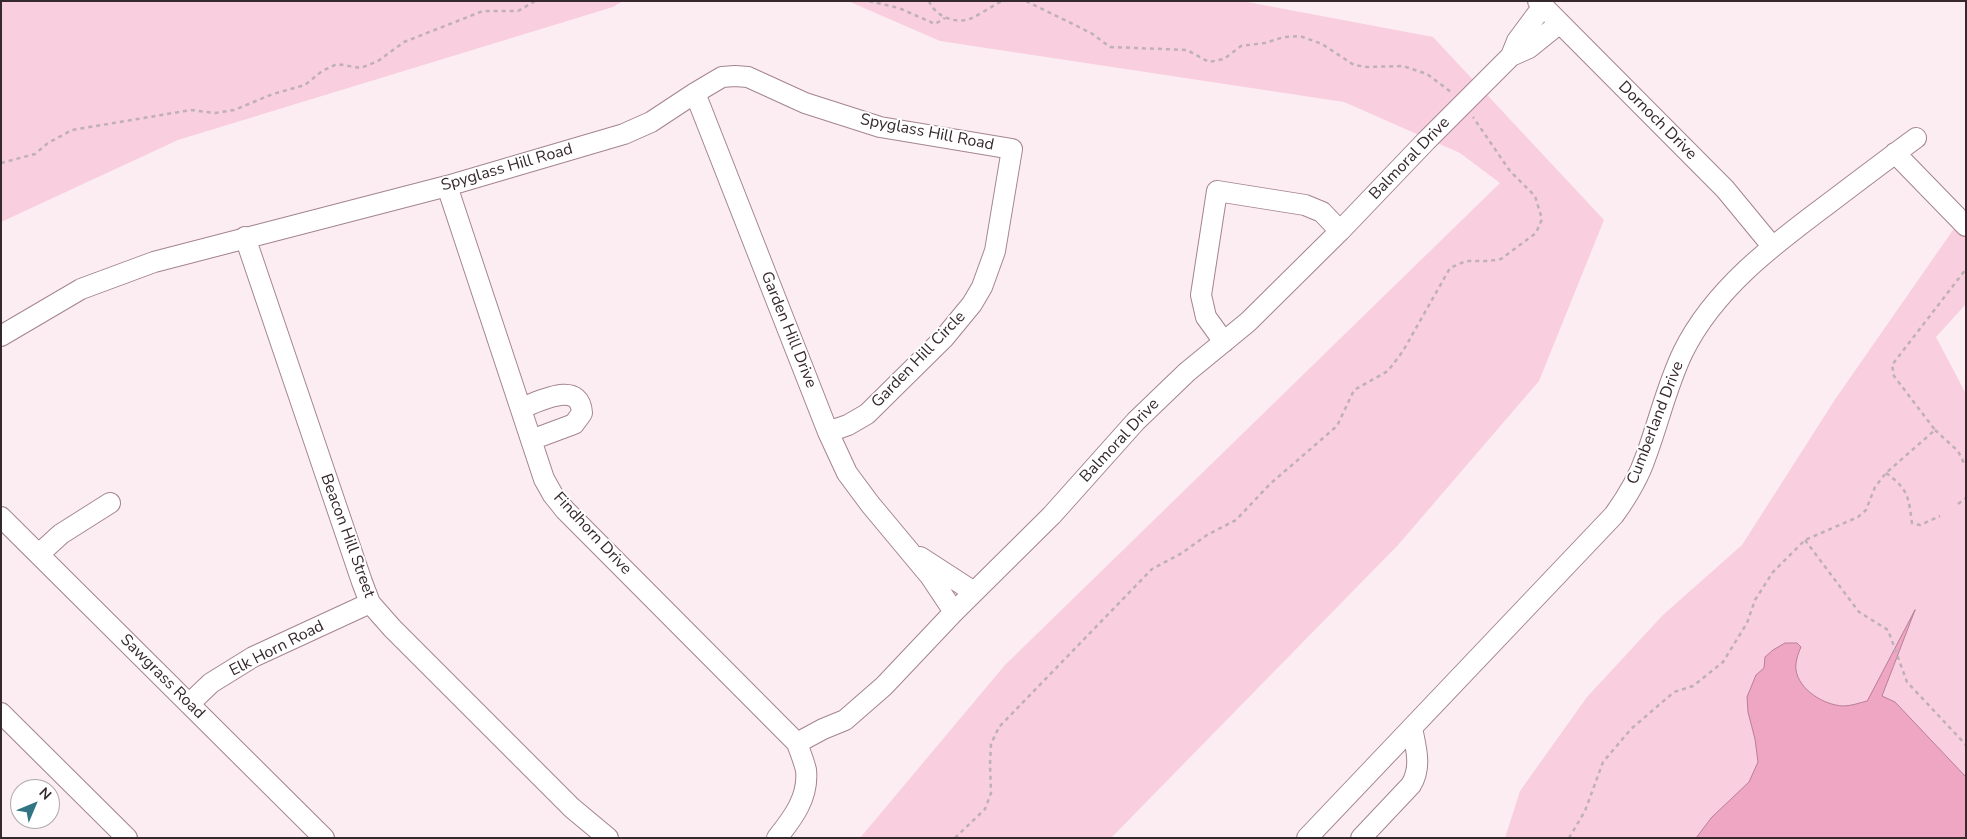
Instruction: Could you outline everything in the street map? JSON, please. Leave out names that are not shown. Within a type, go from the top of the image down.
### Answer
[{"type":"street","name":"Dornoch Drive","points":[[1540,4],[1724,189],[1772,246]]},
{"type":"street","name":"Balmoral Drive","points":[[797,743],[845,720],[864,705],[900,670],[954,612],[1052,515],[1136,421],[1187,372],[1248,322],[1511,56],[1540,4]]},
{"type":"street","name":"Balmoral Drive","points":[[1511,56],[1529,48],[1560,23]]},
{"type":"street","name":"Spyglass Hill Road","points":[[1,336],[81,289],[154,262],[447,186],[640,128],[722,77],[748,77],[806,103],[880,127],[1012,149]]},
{"type":"street","name":"Garden Hill Drive","points":[[694,93],[828,432],[848,473],[870,504],[930,576],[954,612]]},
{"type":"street","name":"Cumberland Drive","points":[[1307,838],[1614,515],[1627,496],[1646,457],[1672,378],[1684,351],[1697,328],[1718,300],[1772,246],[1916,138]]},
{"type":"street","name":"Garden Hill Circle","points":[[828,432],[848,425],[867,414],[944,338],[972,304],[982,287],[995,251],[1012,149]]},
{"type":"street","points":[[1895,153],[1966,226]]},
{"type":"street","name":"Findhorn Drive","points":[[447,186],[544,479],[553,495],[565,510],[797,743]]},
{"type":"street","points":[[1224,342],[1206,317],[1201,295],[1217,191],[1305,205],[1322,212],[1340,231]]},
{"type":"street","name":"Beacon Hill Street","points":[[245,237],[370,603],[392,628],[572,808],[608,838]]},
{"type":"street","points":[[521,408],[562,394],[571,395],[582,406],[582,413],[574,424],[531,440]]},
{"type":"street","points":[[39,554],[61,534],[110,502]]},
{"type":"street","name":"Sawgrass Road","points":[[1,517],[324,838]]},
{"type":"street","name":"Garden Hill Drive","points":[[910,551],[974,592]]},
{"type":"street","name":"Elk Horn Road","points":[[189,704],[211,683],[253,657],[370,603]]},
{"type":"street","points":[[1,713],[127,838]]},
{"type":"street","points":[[1361,838],[1411,785],[1416,777],[1418,754],[1412,728]]},
{"type":"street","points":[[777,838],[798,810],[806,785],[806,769],[797,743]]},
{"type":"path","points":[[1,162],[35,154],[48,143],[72,130],[191,110],[215,113],[234,110],[273,94],[304,86],[322,71],[338,64],[362,68],[378,61],[404,42],[483,11],[518,11],[535,1]]},
{"type":"path","points":[[869,1],[899,8],[935,24],[946,18]]},
{"type":"path","points":[[929,1],[932,9],[946,18],[966,20],[1002,1]]},
{"type":"path","points":[[1966,269],[1892,366],[1894,376],[1934,430],[1958,450],[1966,467]]},
{"type":"path","points":[[1569,838],[1585,811],[1603,762],[1631,729],[1674,692],[1693,686],[1723,662],[1747,623],[1754,600],[1773,572],[1805,540],[1858,517],[1866,510],[1875,487],[1886,474],[1934,430]]},
{"type":"path","points":[[1886,474],[1901,484],[1908,497],[1912,523],[1920,525],[1940,516]]},
{"type":"path","points":[[1958,504],[1966,498]]},
{"type":"path","points":[[1805,540],[1860,612],[1888,630],[1906,682],[1966,745]]},
{"type":"shaded area","points":[[1,1],[623,1],[613,7],[178,140],[1,222]]},
{"type":"shaded area","points":[[848,1],[1242,1],[1433,37],[1604,220],[1539,381],[1398,545],[1111,838],[860,838],[1005,665],[1500,183],[1460,153],[1344,102],[940,41]]},
{"type":"shaded area","points":[[1960,220],[1966,230],[1966,304],[1936,337],[1966,394],[1966,838],[1505,838],[1520,791],[1587,697],[1663,615],[1742,545],[1836,398]]},
{"type":"shaded area","points":[[1915,610],[1882,696],[1895,702],[1966,777],[1966,838],[1696,838],[1712,817],[1749,782],[1758,762],[1755,739],[1748,712],[1747,697],[1756,675],[1764,668],[1765,657],[1785,643],[1797,643],[1801,647],[1796,661],[1796,670],[1798,677],[1807,690],[1828,703],[1836,705],[1849,706],[1867,701]]}]
